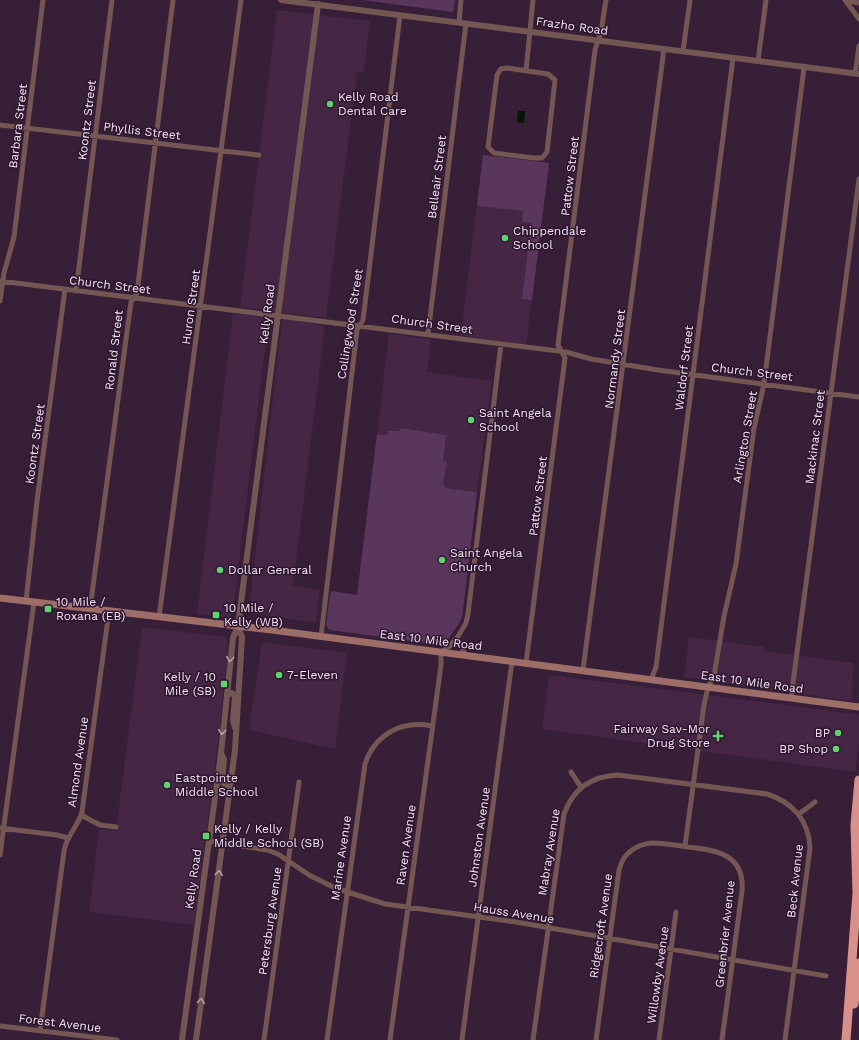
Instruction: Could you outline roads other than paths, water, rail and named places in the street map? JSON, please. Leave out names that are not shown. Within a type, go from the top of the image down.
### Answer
[{"type":"highway","points":[[846,1040],[857,893],[855,829],[859,780]]},
{"type":"highway","points":[[849,1040],[859,963]]},
{"type":"main road","name":"East 10 Mile Road","points":[[0,598],[238,626],[859,707]]},
{"type":"street","name":"Barbara Street","points":[[0,301],[1,282],[14,237],[43,0]]},
{"type":"street","name":"Koontz Street","points":[[76,291],[112,0]]},
{"type":"street","name":"Ronald Street","points":[[90,609],[131,302],[137,293],[173,0]]},
{"type":"street","name":"Huron Street","points":[[159,617],[202,306],[241,0]]},
{"type":"street","name":"Frazho Road","points":[[281,0],[857,74]]},
{"type":"street","points":[[458,22],[461,0]]},
{"type":"street","points":[[526,71],[533,0]]},
{"type":"street","name":"Pattow Street","points":[[526,663],[565,358],[558,345],[595,50],[599,41],[606,0]]},
{"type":"street","points":[[683,52],[690,0]]},
{"type":"street","points":[[758,61],[766,0]]},
{"type":"street","points":[[845,0],[859,3]]},
{"type":"street","points":[[845,0],[859,19]]},
{"type":"street","name":"Kelly Road","points":[[182,1040],[221,753],[233,638],[238,626],[318,4]]},
{"type":"street","name":"Collingwood Street","points":[[321,637],[357,330],[363,320],[400,15]]},
{"type":"street","name":"Belleair Street","points":[[428,334],[466,23]]},
{"type":"street","points":[[857,74],[859,46]]},
{"type":"street","name":"Normandy Street","points":[[583,670],[664,49]]},
{"type":"street","name":"Waldorf Street","points":[[651,680],[656,666],[733,58]]},
{"type":"street","points":[[507,68],[526,71],[548,74],[554,80],[546,152],[542,158],[494,153],[488,147],[497,75],[501,69],[507,68]]},
{"type":"street","name":"Arlington Street","points":[[693,784],[708,687],[714,676],[724,616],[736,564],[754,428],[764,384],[804,68]]},
{"type":"street","name":"Phyllis Street","points":[[0,125],[258,155]]},
{"type":"street","name":"Mackinac Street","points":[[791,698],[859,179]]},
{"type":"street","name":"Church Street","points":[[1,282],[562,351],[600,360],[694,375],[859,397]]},
{"type":"street","name":"Koontz Street","points":[[0,855],[30,602],[37,501],[65,289]]},
{"type":"street","points":[[441,652],[450,646],[457,638],[466,623],[468,614],[501,344]]},
{"type":"street","name":"Almond Avenue","points":[[40,1030],[64,852],[68,838],[81,815],[109,611]]},
{"type":"street","name":"Kelly Road","points":[[196,1040],[237,734],[242,637],[238,626]]},
{"type":"street","points":[[457,638],[466,656]]},
{"type":"street","name":"Raven Avenue","points":[[390,1040],[441,665],[441,652]]},
{"type":"street","name":"Johnston Avenue","points":[[462,1040],[512,661]]},
{"type":"street","points":[[227,694],[232,693],[235,696],[233,720],[237,734]]},
{"type":"street","name":"Marine Avenue","points":[[327,1040],[363,772],[369,753],[383,736],[393,730],[412,724],[432,726]]},
{"type":"street","points":[[221,753],[224,759],[222,782],[226,785],[231,780]]},
{"type":"street","points":[[571,772],[581,787]]},
{"type":"street","name":"Mabray Avenue","points":[[533,1040],[547,928],[564,814],[572,798],[581,787],[600,777],[618,774],[693,784]]},
{"type":"street","name":"Petersburg Avenue","points":[[264,1040],[299,782]]},
{"type":"street","points":[[684,846],[693,784]]},
{"type":"street","name":"Beck Avenue","points":[[693,784],[767,794],[785,802],[799,814],[808,833],[810,848],[785,1040]]},
{"type":"street","points":[[799,814],[815,802]]},
{"type":"street","points":[[81,815],[100,825],[116,827]]},
{"type":"street","points":[[2,828],[60,835],[68,838]]},
{"type":"street","name":"Hauss Avenue","points":[[209,841],[267,850],[288,861],[310,876],[347,893],[377,902],[408,908],[547,928],[826,976]]},
{"type":"street","name":"Ridgecroft Avenue","points":[[596,1040],[618,870],[621,863],[627,854],[637,846],[651,842],[684,846]]},
{"type":"street","name":"Greenbrier Avenue","points":[[684,846],[722,852],[734,862],[740,871],[742,886],[722,1040]]},
{"type":"street","name":"Willowby Avenue","points":[[659,1040],[676,912]]},
{"type":"street","name":"Forest Avenue","points":[[0,1026],[40,1030],[90,1038],[117,1040]]},
{"type":"place","name":"Kelly Road Dental Care","points":[[330,104]]},
{"type":"place","name":"Chippendale School","points":[[505,238]]},
{"type":"place","name":"Saint Angela School","points":[[471,420]]},
{"type":"place","name":"Saint Angela Church","points":[[442,560]]},
{"type":"place","name":"Dollar General","points":[[220,570]]},
{"type":"place","name":"10 Mile / Roxana (EB)","points":[[48,609]]},
{"type":"place","name":"10 Mile / Kelly (WB)","points":[[216,615]]},
{"type":"place","name":"7-Eleven","points":[[279,675]]},
{"type":"place","name":"Kelly / 10 Mile (SB)","points":[[224,684]]},
{"type":"place","name":"BP","points":[[838,733]]},
{"type":"place","name":"Fairway Sav-Mor Drug Store","points":[[718,736]]},
{"type":"place","name":"BP Shop","points":[[836,749]]},
{"type":"place","name":"Eastpointe Middle School","points":[[167,785]]},
{"type":"place","name":"Kelly / Kelly Middle School (SB)","points":[[206,836]]}]
